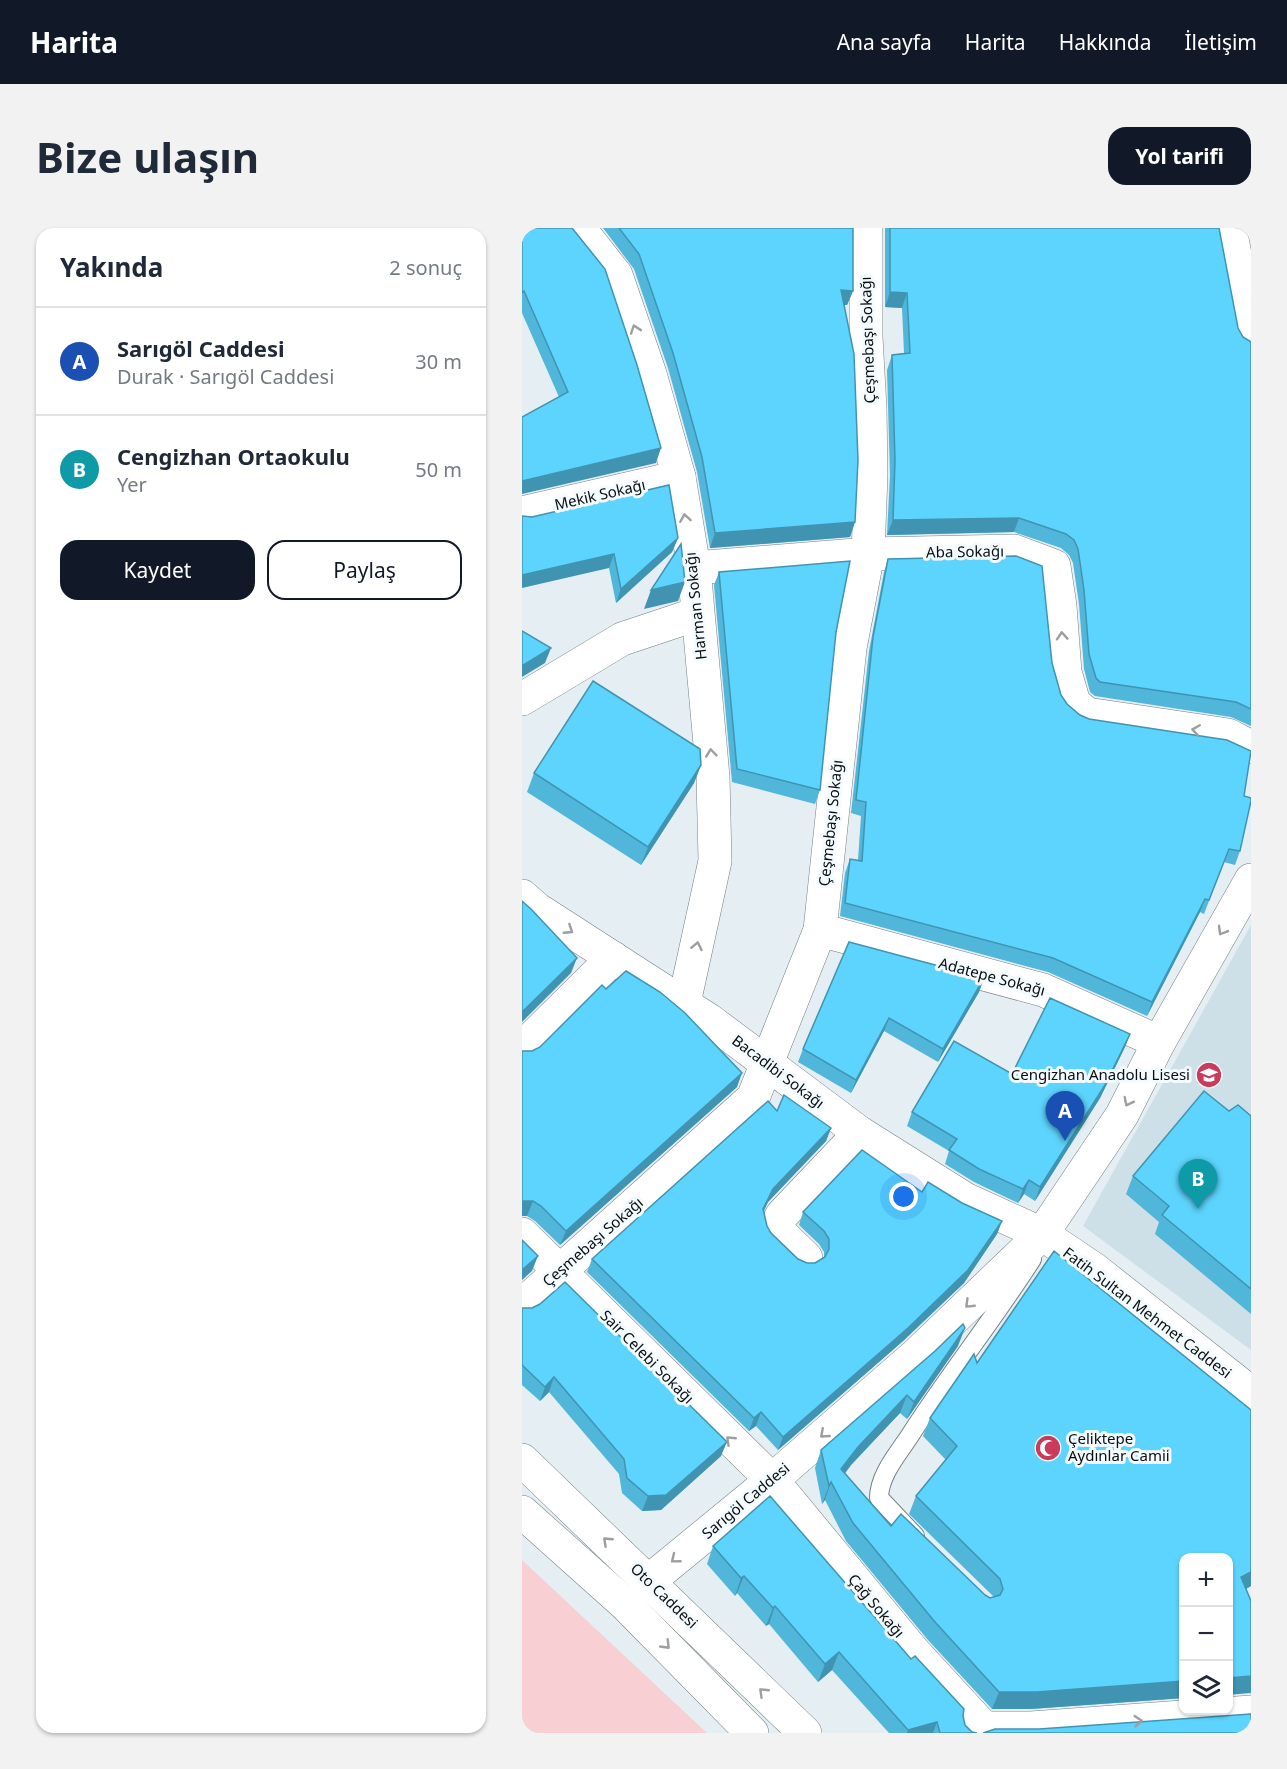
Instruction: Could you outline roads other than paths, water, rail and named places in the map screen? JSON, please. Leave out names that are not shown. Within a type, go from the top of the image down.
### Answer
[{"type":"street","name":"Harman Sokağı","points":[[579,228],[616,275],[650,374],[679,477],[694,568],[713,777],[715,861],[684,1003]]},
{"type":"street","name":"Çeşmebaşı Sokağı","points":[[522,1305],[753,1098],[820,930],[850,648],[868,554],[871,475],[866,337],[866,228]]},
{"type":"street","points":[[1230,228],[1251,339]]},
{"type":"street","name":"Mekik Sokağı","points":[[522,513],[679,477]]},
{"type":"street","name":"Aba Sokağı","points":[[694,568],[868,554],[1014,551],[1054,566],[1060,606],[1065,672],[1074,703],[1087,714],[1228,735],[1251,747]]},
{"type":"street","points":[[522,699],[622,639],[697,614]]},
{"type":"street","name":"Sarıgöl Caddesi","points":[[625,1604],[649,1581],[916,1355],[1044,1236],[1122,1115],[1159,1042],[1251,880]]},
{"type":"street","name":"Bacadibi Sokağı","points":[[522,896],[537,909],[684,1003],[860,1133],[965,1199],[1044,1236]]},
{"type":"street","name":"Adatepe Sokağı","points":[[820,930],[1043,990],[1159,1042]]},
{"type":"street","points":[[522,1048],[614,958]]},
{"type":"street","points":[[806,1258],[780,1233],[777,1224],[782,1215],[860,1133]]},
{"type":"street","name":"Sair Celebi Sokağı","points":[[522,1234],[771,1480]]},
{"type":"street","name":"Fatih Sultan Mehmet Caddesi","points":[[1044,1236],[1094,1269],[1251,1393]]},
{"type":"street","name":"Oto Caddesi","points":[[522,1460],[805,1733]]},
{"type":"street","name":"Çağ Sokağı","points":[[771,1480],[980,1731],[1251,1712]]},
{"type":"street","points":[[522,1512],[625,1604],[752,1733]]},
{"type":"lane","points":[[930,1550],[879,1498],[879,1488],[921,1418],[1044,1236]]},
{"type":"place","name":"Cengizhan Anadolu Lisesi","points":[[1209,1075]]},
{"type":"place","name":"Sarıgöl Caddesi","points":[[1065,1141]]},
{"type":"place","name":"Cengizhan Ortaokulu","points":[[1198,1209]]},
{"type":"place","name":"Çeliktepe Aydınlar Camii","points":[[1048,1448]]}]
